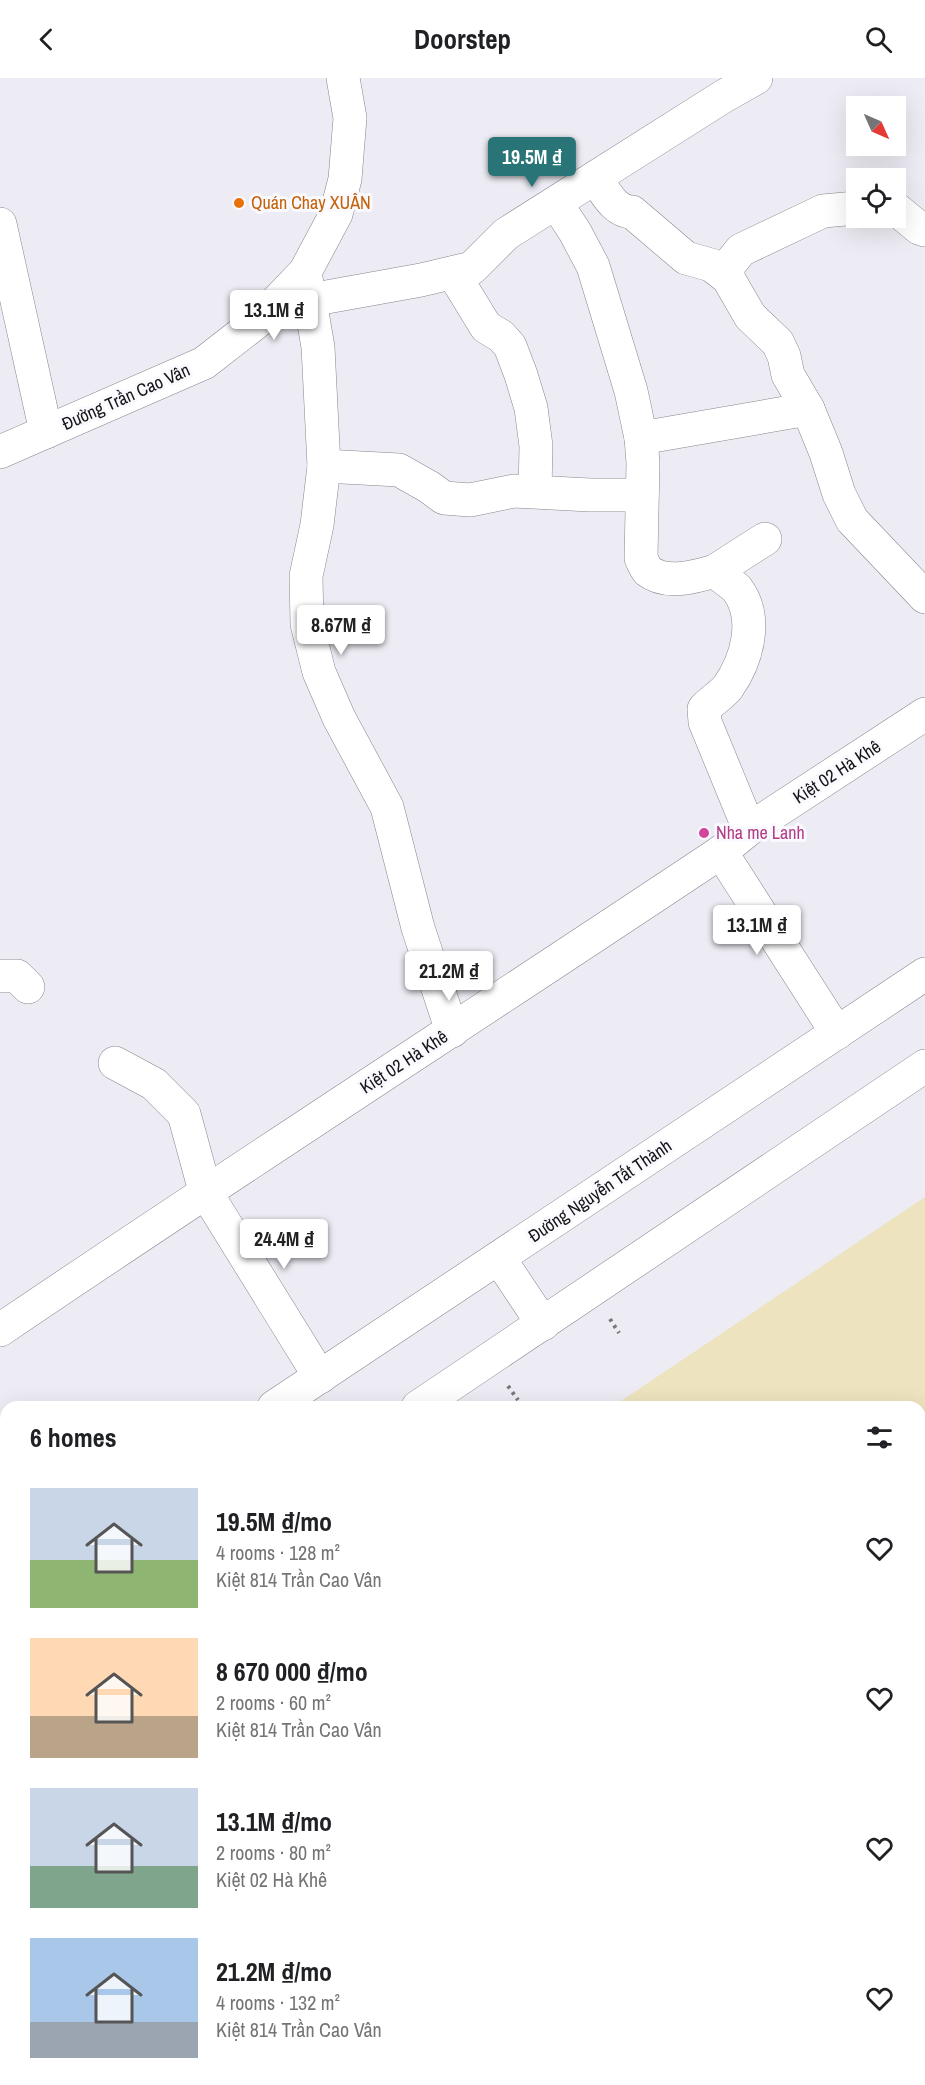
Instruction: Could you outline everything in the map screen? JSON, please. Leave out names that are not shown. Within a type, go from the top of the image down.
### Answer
[{"type":"street","name":"Đường Trần Cao Vân","points":[[0,452],[204,363],[307,286],[336,214],[345,179],[350,118],[343,78]]},
{"type":"street","points":[[452,1031],[418,928],[387,807],[331,700],[319,672],[307,624],[306,576],[324,466],[318,347],[307,286],[453,273],[472,268],[506,234],[756,78]]},
{"type":"street","points":[[595,178],[618,209],[632,212],[686,258],[711,265],[728,278],[750,316],[778,344],[784,356],[788,375],[808,409],[826,453],[838,494],[852,520],[925,597]]},
{"type":"street","points":[[556,203],[593,266],[631,391],[641,438],[643,463],[641,558],[647,570],[663,578],[691,579],[715,571],[765,539]]},
{"type":"street","points":[[728,278],[728,266],[741,250],[823,211],[846,209]]},
{"type":"street","points":[[906,217],[925,230]]},
{"type":"street","points":[[0,224],[46,432]]},
{"type":"street","points":[[453,273],[486,327],[510,345],[531,408],[536,446],[535,491]]},
{"type":"street","points":[[641,438],[808,409]]},
{"type":"street","points":[[324,466],[399,470],[444,498],[470,500],[514,491],[642,495]]},
{"type":"street","points":[[715,571],[736,589],[746,607],[750,636],[740,664],[727,688],[704,709],[705,722],[749,830]]},
{"type":"street","name":"Kiệt 02 Hà Khê","points":[[0,1330],[205,1191],[452,1031],[925,714]]},
{"type":"street","points":[[721,852],[837,1033]]},
{"type":"street","name":"Đường Nguyễn Tất Thành","points":[[283,1401],[925,974]]},
{"type":"street","points":[[115,1063],[154,1084],[184,1114],[205,1191],[320,1377]]},
{"type":"street","points":[[427,1401],[925,1066]]},
{"type":"street","points":[[499,1258],[543,1324]]},
{"type":"sand","points":[[925,1197],[925,1401],[621,1401]]},
{"type":"place","name":"Quán Chay XUÂN","points":[[239,203]]},
{"type":"place","name":"Nha me Lanh","points":[[704,833]]}]
